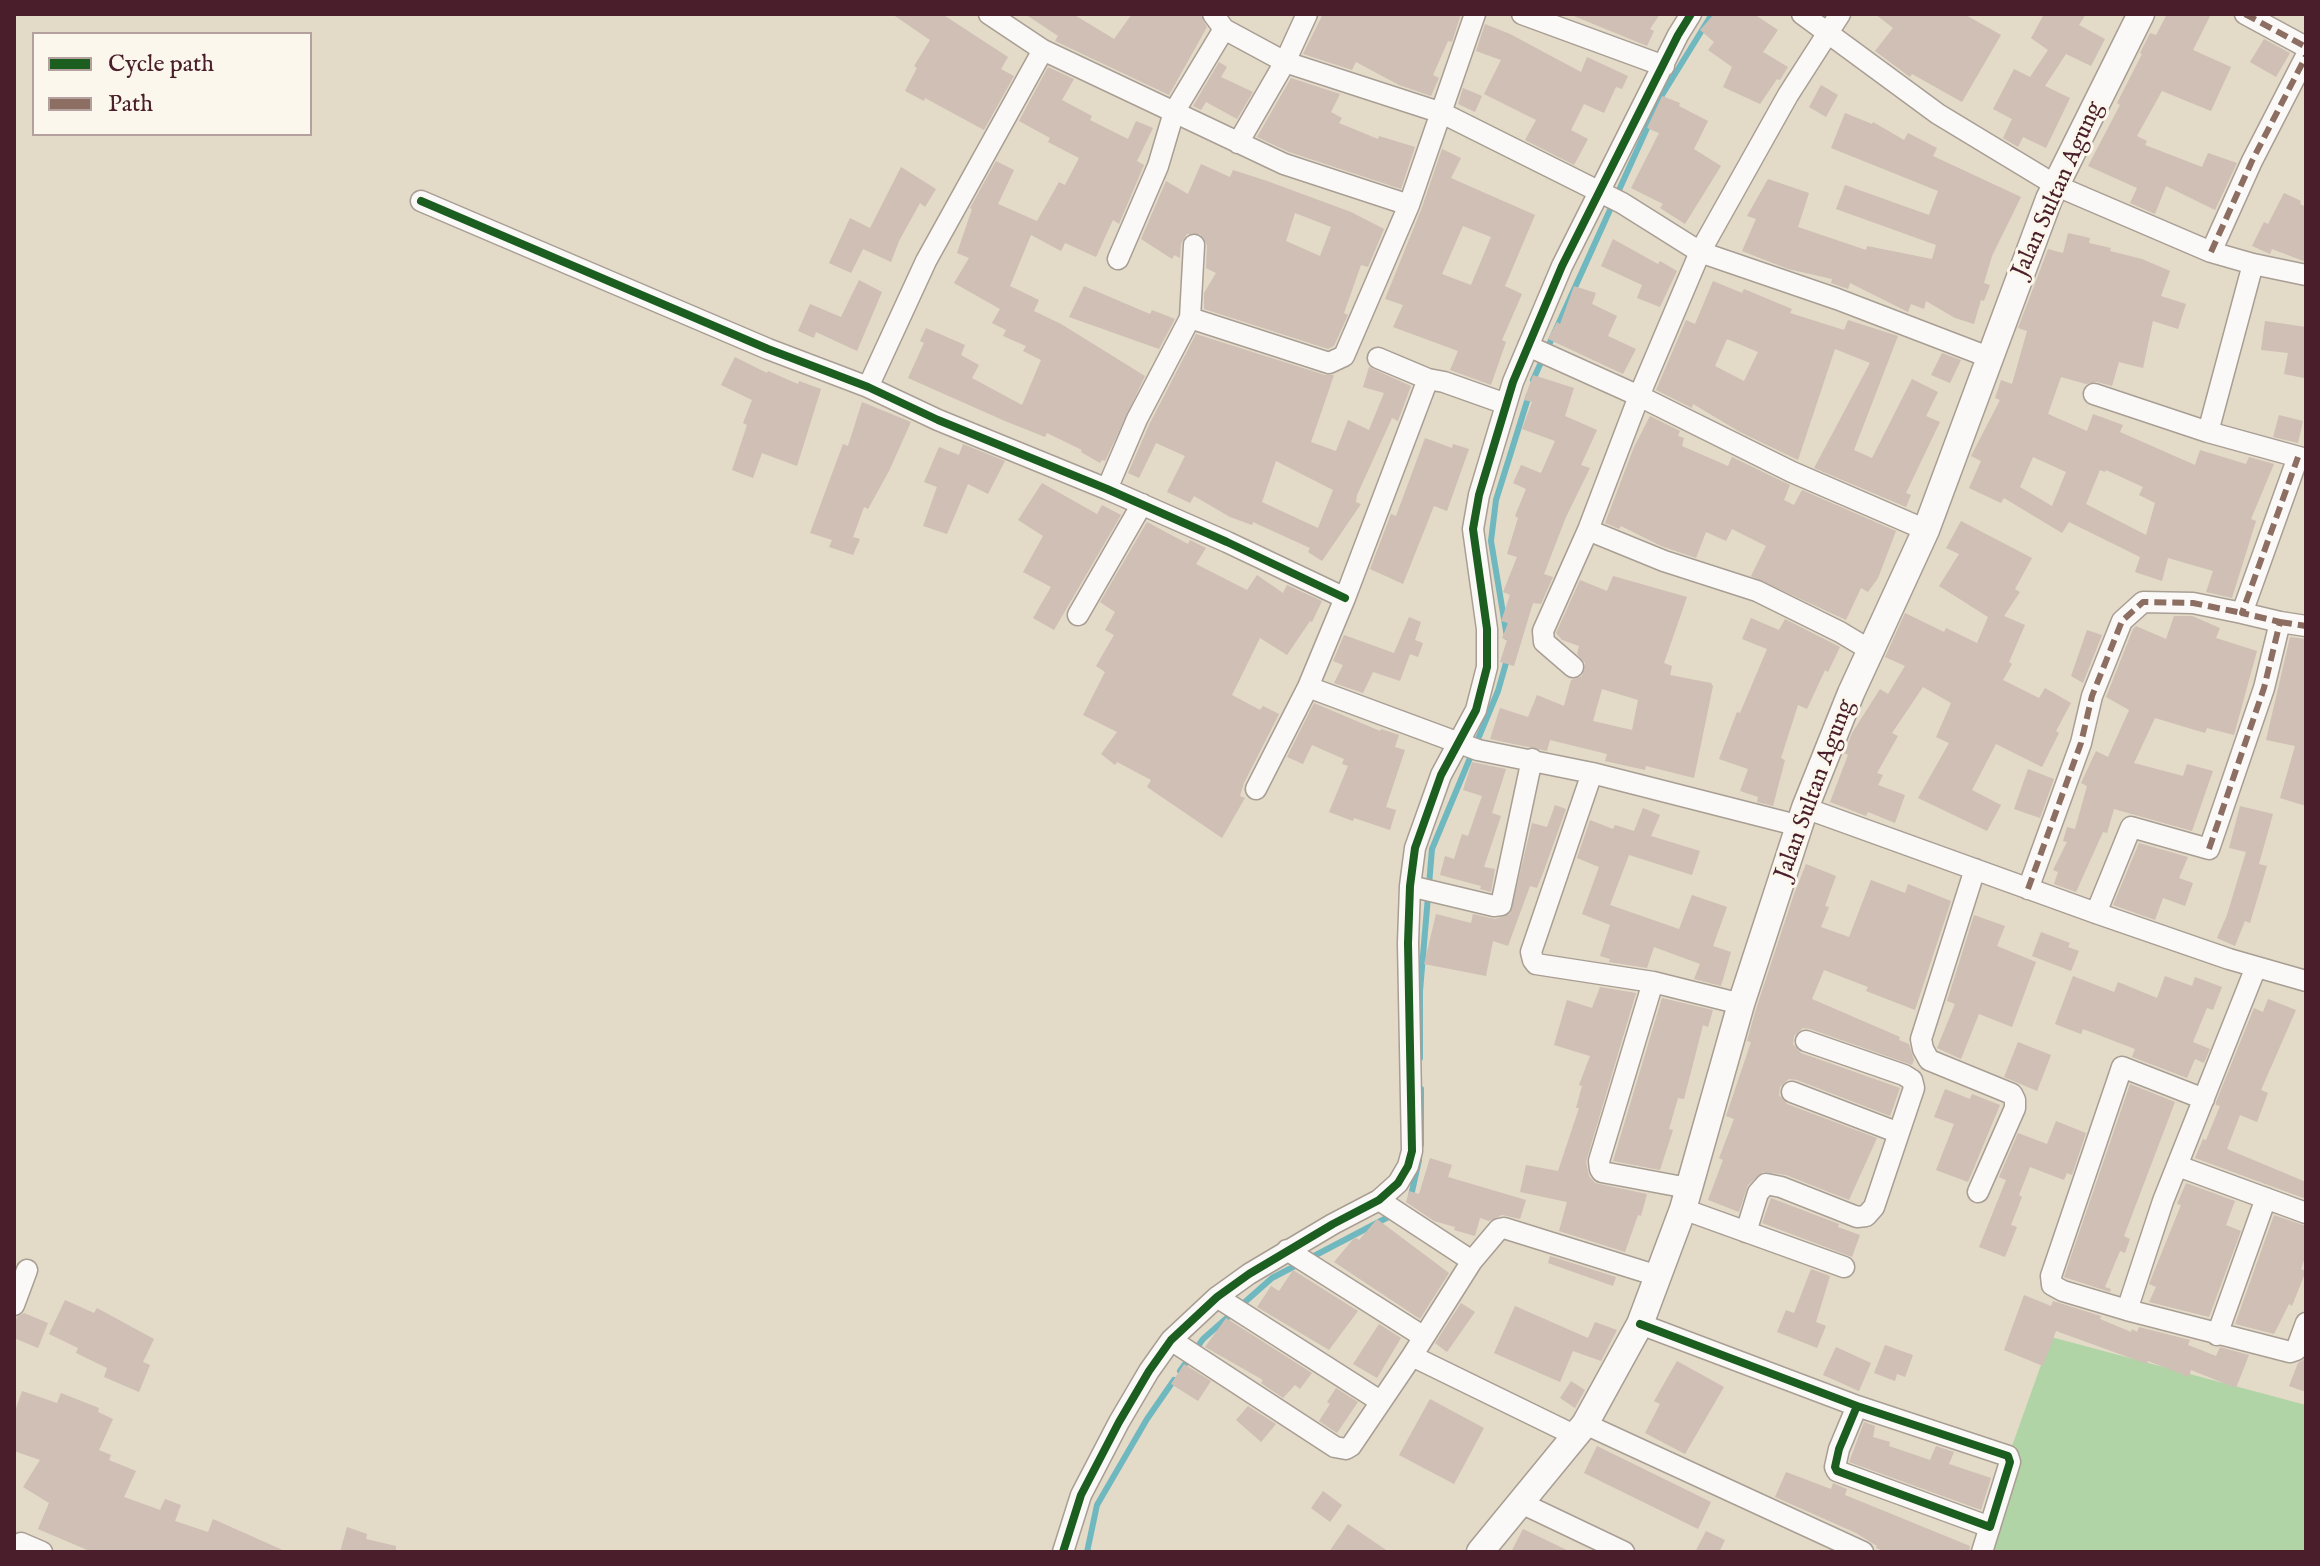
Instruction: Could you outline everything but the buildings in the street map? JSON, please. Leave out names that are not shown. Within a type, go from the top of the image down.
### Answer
[{"type":"main road","name":"Jalan Sultan Agung","points":[[1480,1552],[1580,1430],[1640,1324],[1685,1199],[1741,1004],[1803,817],[1870,650],[1926,530],[2031,243],[2141,14]]},
{"type":"street","points":[[989,14],[1043,50],[1284,164],[1409,205]]},
{"type":"street","points":[[1238,143],[1285,62],[1307,14]]},
{"type":"street","points":[[1190,318],[1329,363],[1344,356],[1409,205],[1475,14]]},
{"type":"street","points":[[1522,14],[1664,66]]},
{"type":"street","points":[[1063,1552],[1081,1495],[1119,1422],[1171,1340],[1217,1297],[1287,1250],[1379,1200],[1398,1183],[1408,1166],[1412,1151],[1408,943],[1410,886],[1415,848],[1441,775],[1467,747],[1487,667],[1487,629],[1473,529],[1479,495],[1506,404],[1540,351],[1562,266],[1609,196],[1664,66],[1691,14]]},
{"type":"street","points":[[1802,14],[1938,114],[2057,186],[2211,252],[2306,275]]},
{"type":"street","points":[[1573,667],[1542,637],[1588,530],[1639,396],[1700,252],[1758,146],[1840,14]]},
{"type":"street","points":[[2245,14],[2306,47]]},
{"type":"street","points":[[1118,259],[1158,166],[1174,112],[1219,21],[1285,62],[1442,113],[1609,196],[1700,252],[1837,299],[1991,358]]},
{"type":"street","points":[[868,387],[926,261],[1043,50]]},
{"type":"street","points":[[2211,252],[2252,161],[2306,56]]},
{"type":"street","points":[[421,201],[1142,504],[1345,598]]},
{"type":"street","points":[[1107,489],[1137,419],[1190,318],[1194,245]]},
{"type":"street","points":[[2208,432],[2253,264]]},
{"type":"street","points":[[1540,351],[1792,472],[1926,530]]},
{"type":"street","points":[[1378,358],[1428,379],[1506,404]]},
{"type":"street","points":[[1256,789],[1308,687],[1428,379]]},
{"type":"street","points":[[2094,394],[2208,432],[2302,458],[2242,613]]},
{"type":"street","points":[[1078,615],[1142,504]]},
{"type":"street","points":[[1588,530],[1664,561],[1757,591],[1870,650]]},
{"type":"street","points":[[2028,889],[2081,743],[2092,696],[2122,621],[2143,602],[2154,601],[2193,603],[2306,626]]},
{"type":"street","points":[[2096,913],[2131,827],[2209,849],[2264,688],[2280,622]]},
{"type":"street","points":[[1308,687],[1467,747],[1803,817],[1975,869],[2096,913],[2306,981]]},
{"type":"street","points":[[1410,886],[1494,906],[1501,905],[1532,759]]},
{"type":"street","points":[[1592,773],[1531,952],[1533,960],[1536,964],[1653,982],[1741,1004]]},
{"type":"street","points":[[1975,869],[1921,1039],[1929,1060],[2012,1094],[2015,1100],[2015,1108],[1978,1192]]},
{"type":"street","points":[[2127,1310],[2163,1201],[2256,967]]},
{"type":"street","points":[[1653,982],[1599,1161],[1602,1172],[1685,1199],[1746,1232],[1844,1267]]},
{"type":"street","points":[[1746,1232],[1758,1193],[1766,1184],[1857,1217],[1866,1216],[1874,1207],[1914,1088],[1912,1080],[1904,1075],[1806,1041]]},
{"type":"street","points":[[2204,1099],[2122,1067],[2051,1276],[2055,1289],[2217,1335],[2293,1352],[2306,1323]]},
{"type":"street","points":[[1792,1092],[1899,1133]]},
{"type":"street","points":[[2178,1166],[2306,1213]]},
{"type":"street","points":[[2217,1335],[2266,1198]]},
{"type":"street","points":[[1379,1200],[1472,1261]]},
{"type":"street","points":[[1171,1340],[1342,1450],[1351,1446],[1472,1261],[1499,1229],[1658,1276]]},
{"type":"street","points":[[1287,1250],[1424,1337]]},
{"type":"street","points":[[14,1305],[27,1270]]},
{"type":"street","points":[[1217,1297],[1380,1401]]},
{"type":"street","points":[[1640,1324],[1857,1406],[2008,1456],[2010,1462],[1982,1552]]},
{"type":"street","points":[[1412,1356],[1863,1552]]},
{"type":"street","points":[[1857,1406],[1839,1449],[1837,1471],[1990,1527]]},
{"type":"street","points":[[1519,1502],[1624,1552]]},
{"type":"street","points":[[17,1545],[42,1552]]},
{"type":"green space","points":[[2051,1337],[2306,1405],[2306,1552],[1974,1552]]},
{"type":"waterway","points":[[1533,380],[1662,95],[1712,14]]},
{"type":"waterway","points":[[1507,637],[1491,541],[1496,500],[1529,395]]},
{"type":"waterway","points":[[1420,1058],[1420,991],[1432,849],[1498,691],[1508,656]]},
{"type":"waterway","points":[[1421,1089],[1421,1145]]},
{"type":"waterway","points":[[1411,1196],[1419,1160]]},
{"type":"waterway","points":[[1180,1371],[1203,1339],[1272,1278],[1394,1214]]},
{"type":"waterway","points":[[1087,1552],[1097,1505],[1147,1419],[1174,1380]]},
{"type":"marked path","points":[[2245,14],[2306,47]]},
{"type":"marked path","points":[[2211,252],[2252,161],[2306,56]]},
{"type":"marked path","points":[[2209,849],[2264,688],[2280,622],[2242,613],[2298,457]]},
{"type":"marked path","points":[[2028,889],[2081,743],[2092,696],[2122,621],[2143,602],[2193,603],[2242,613]]},
{"type":"marked path","points":[[2280,622],[2306,626]]},
{"type":"cycle path","points":[[1063,1552],[1081,1495],[1119,1422],[1171,1340],[1217,1297],[1249,1274],[1379,1200],[1398,1183],[1408,1166],[1412,1151],[1408,943],[1410,886],[1415,848],[1441,775],[1476,710],[1487,667],[1487,629],[1473,529],[1479,495],[1513,382],[1562,266],[1691,14]]},
{"type":"cycle path","points":[[421,201],[1107,489],[1345,598]]},
{"type":"cycle path","points":[[1640,1324],[1857,1406],[1839,1449],[1837,1471],[1990,1527],[2010,1462],[2008,1456],[1857,1406]]}]
